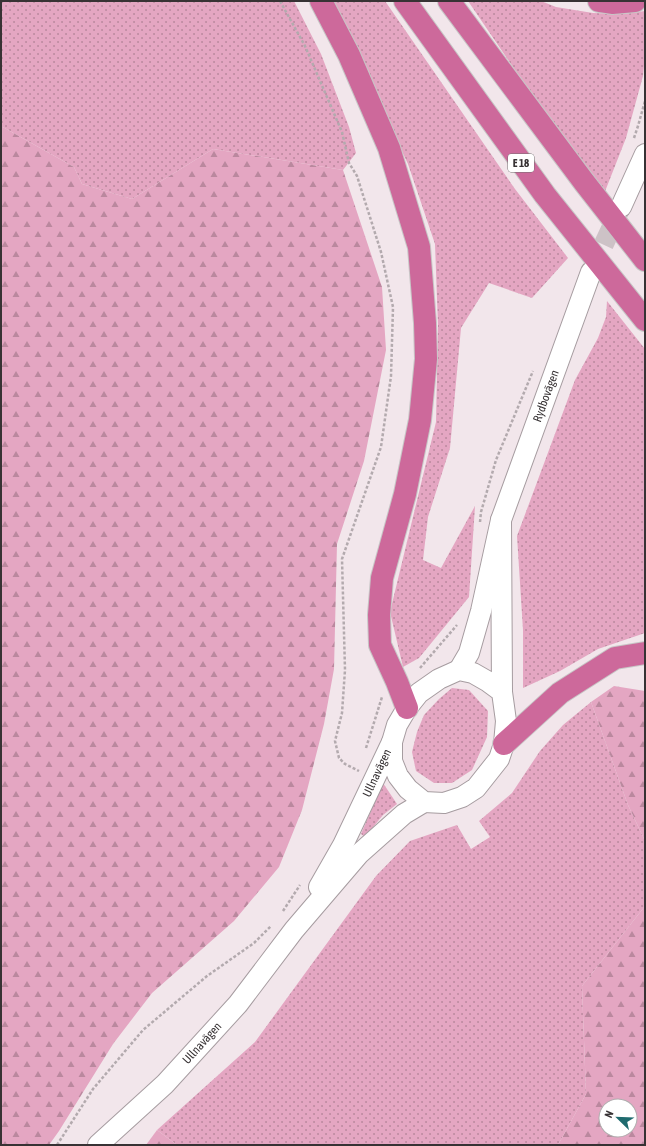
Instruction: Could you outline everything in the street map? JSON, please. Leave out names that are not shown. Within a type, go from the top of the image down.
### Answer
[{"type":"highway","points":[[321,1],[349,54],[389,148],[419,247],[426,358],[420,420],[405,494],[382,578],[379,615],[380,645],[406,708]]},
{"type":"highway","name":"E 18","points":[[405,1],[544,195],[645,320]]},
{"type":"highway","points":[[449,1],[584,182],[645,260]]},
{"type":"highway","points":[[599,1],[612,3],[635,1]]},
{"type":"highway","points":[[504,744],[560,693],[615,658],[645,653]]},
{"type":"street","points":[[621,207],[644,153]]},
{"type":"street","name":"Rydbovägen","points":[[459,670],[469,653],[477,625],[501,520],[591,272]]},
{"type":"street","name":"Rydbovägen","points":[[501,520],[502,692]]},
{"type":"street","points":[[459,670],[473,673],[502,692],[506,721],[504,744],[499,759],[476,788],[462,797],[444,803],[424,802],[408,789],[398,776],[392,761],[392,742],[397,725],[406,708],[419,693],[440,679],[459,670]]},
{"type":"street","name":"Ullnavägen","points":[[294,930],[343,845],[392,742]]},
{"type":"street","name":"Ullnavägen","points":[[98,1145],[165,1084],[238,1004],[294,930],[359,854],[404,814],[424,802]]},
{"type":"path","points":[[280,1],[305,46],[342,132],[348,163],[358,176],[381,252],[393,307],[391,376],[381,447],[342,559],[345,670],[342,713],[335,741],[339,758],[345,764],[359,771]]},
{"type":"path","points":[[479,527],[481,512],[496,460],[536,365]]},
{"type":"path","points":[[366,749],[385,688],[413,676],[459,622]]},
{"type":"path","points":[[356,778],[362,764]]},
{"type":"path","points":[[282,913],[302,882]]},
{"type":"path","points":[[57,1145],[94,1088],[143,1030],[207,976],[254,943],[273,924]]},
{"type":"green space","points":[[1,1],[294,1],[321,54],[349,127],[356,153],[343,170],[213,149],[132,199],[82,184],[74,167],[1,126]]},
{"type":"green space","points":[[330,1],[385,1],[515,189],[568,258],[532,298],[489,283],[461,328],[450,448],[428,517],[423,560],[441,568],[475,506],[469,597],[419,658],[403,667],[390,612],[436,422],[438,325],[435,244],[408,164]]},
{"type":"green space","points":[[468,1],[541,1],[556,7],[593,13],[623,14],[645,11],[645,55],[643,76],[626,138],[604,194],[545,114]]},
{"type":"green space","points":[[1,126],[74,167],[82,184],[132,199],[213,149],[343,170],[382,287],[386,350],[364,461],[337,544],[334,669],[324,724],[302,810],[279,867],[234,921],[152,993],[113,1044],[49,1145],[1,1145]]},
{"type":"green space","points":[[607,301],[645,349],[645,633],[598,649],[560,671],[523,688],[523,630],[517,536],[575,380],[598,338],[606,317]]},
{"type":"green space","points":[[614,686],[645,691],[645,841],[628,805],[591,702]]},
{"type":"green space","points":[[452,688],[469,690],[488,711],[487,737],[472,770],[452,783],[434,783],[416,771],[412,752],[417,732],[424,715]]},
{"type":"green space","points":[[591,702],[628,805],[645,841],[645,906],[582,986],[586,1094],[558,1145],[177,1145],[157,1130],[255,1042],[376,876],[410,841],[457,825],[471,849],[490,837],[479,821],[512,793],[540,751],[563,725]]},
{"type":"green space","points":[[383,783],[397,804],[383,815],[365,837],[361,834]]},
{"type":"green space","points":[[645,906],[645,1145],[558,1145],[586,1094],[582,986]]},
{"type":"green space","points":[[157,1130],[177,1145],[146,1145]]},
{"type":"tunnel","points":[[591,272],[621,207]]}]
